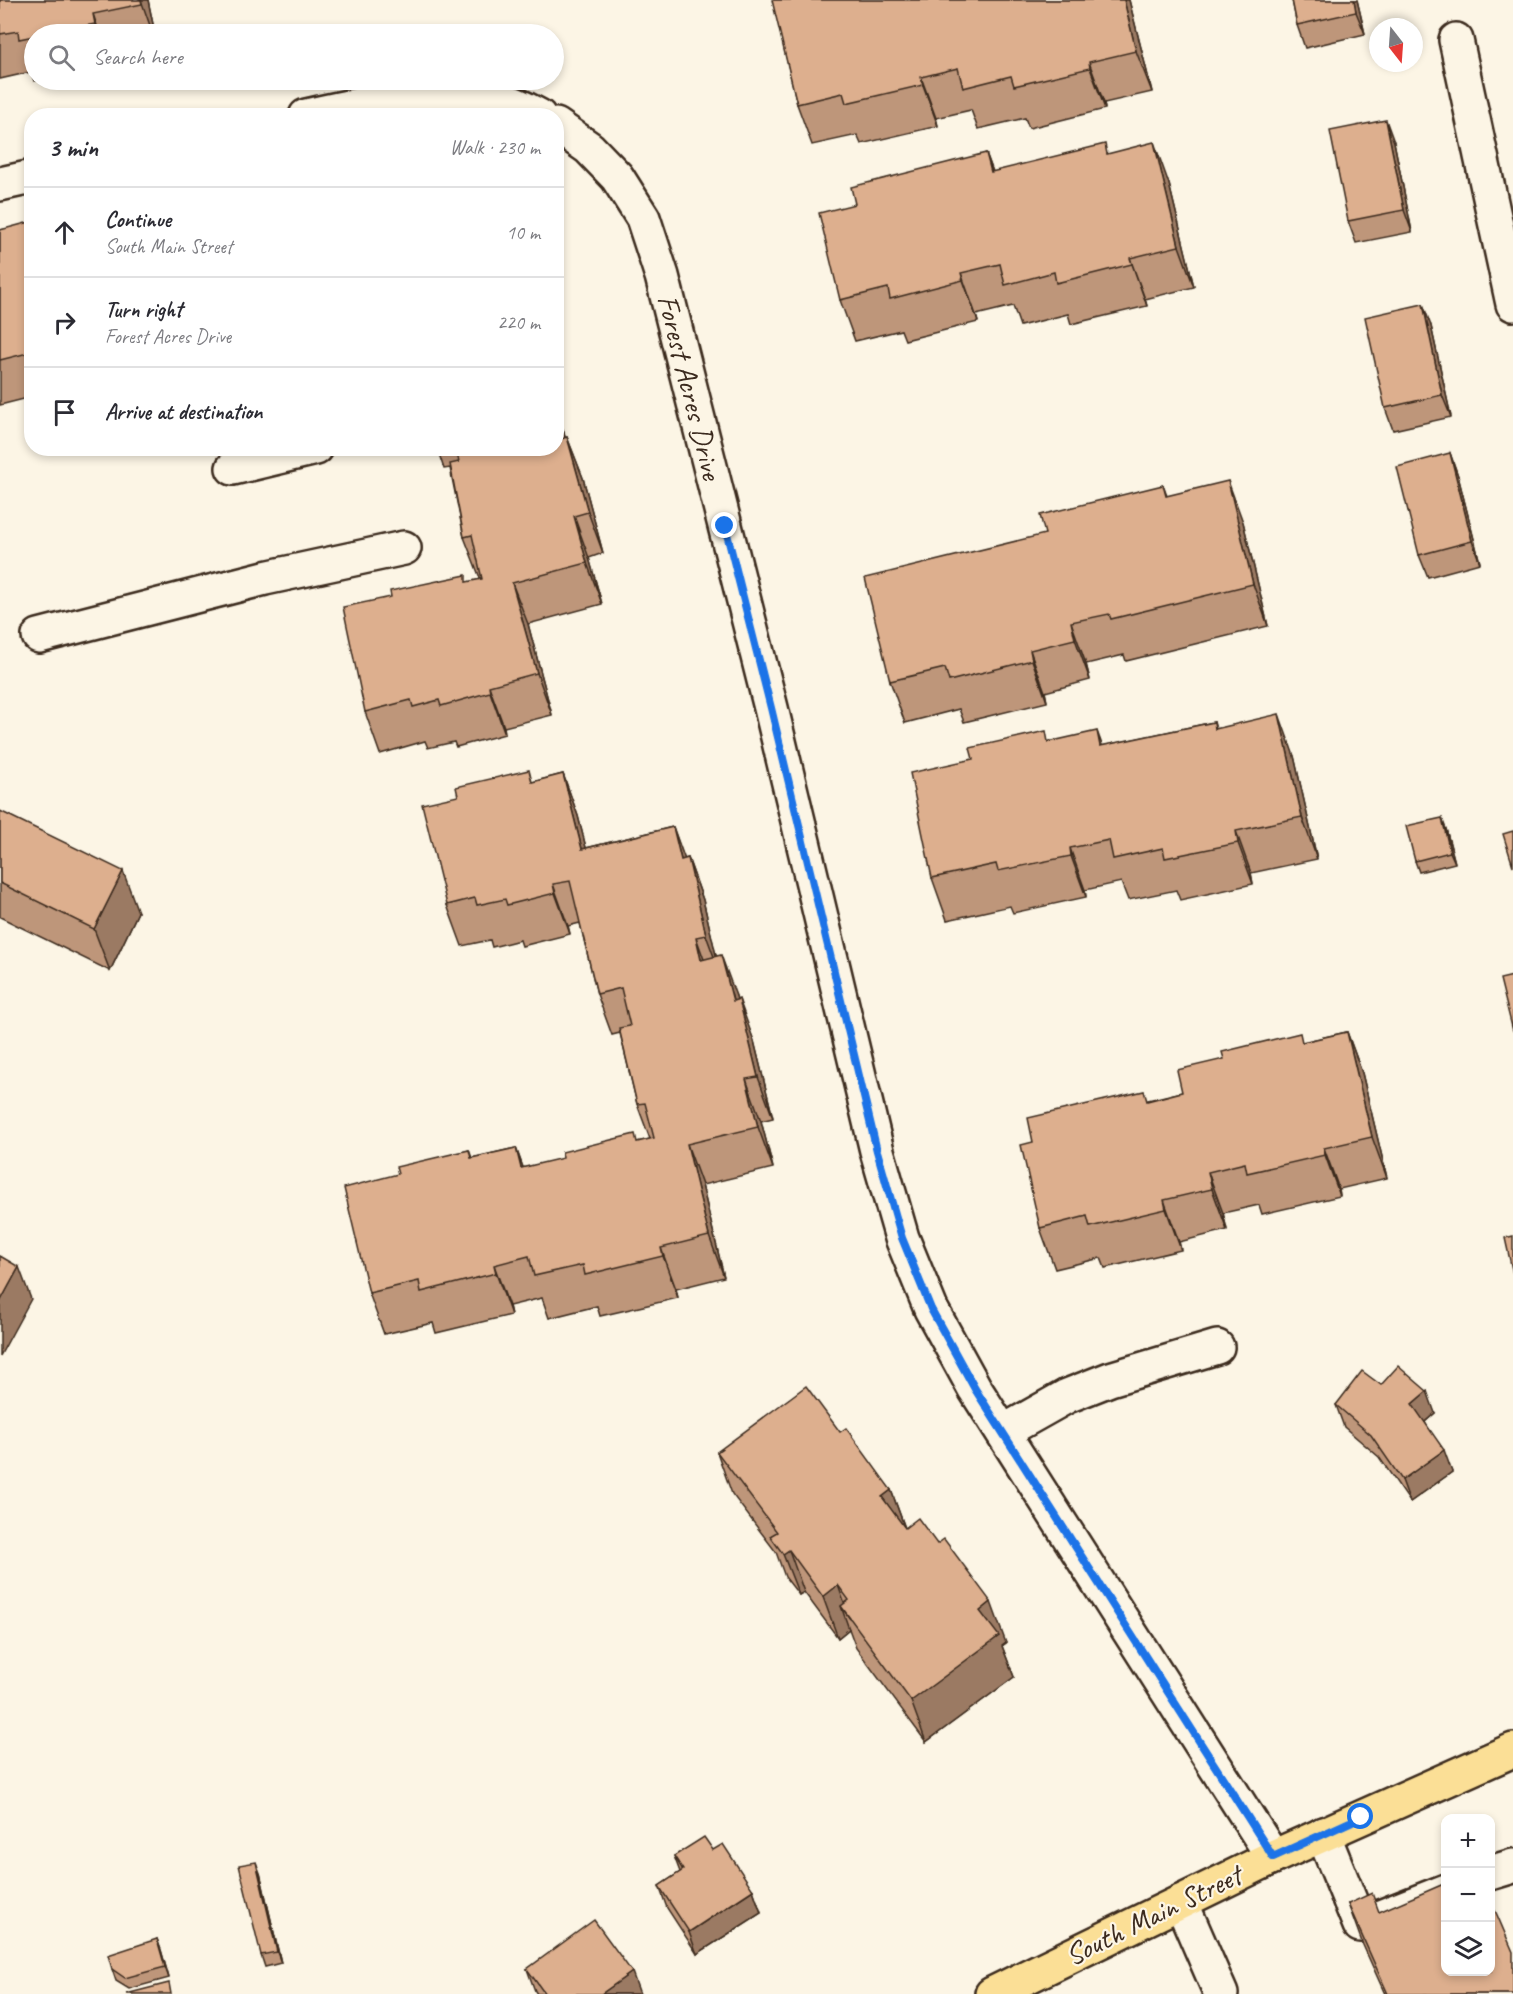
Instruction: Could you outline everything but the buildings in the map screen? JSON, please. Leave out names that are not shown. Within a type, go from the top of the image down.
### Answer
[{"type":"main road","name":"South Main Street","points":[[992,1994],[1323,1833],[1513,1750]]},
{"type":"street","points":[[1456,40],[1513,303]]},
{"type":"street","points":[[339,108],[427,94],[511,102],[523,108]]},
{"type":"street","name":"Forest Acres Drive","points":[[564,131],[589,148],[616,177],[644,218],[662,276],[771,708],[877,1151],[902,1238],[931,1309],[975,1389],[1273,1857]]},
{"type":"street","points":[[0,184],[24,179]]},
{"type":"street","points":[[233,468],[283,456]]},
{"type":"street","points":[[39,636],[265,578],[404,548]]},
{"type":"street","points":[[1002,1432],[1067,1396],[1100,1383],[1217,1347]]},
{"type":"street","points":[[1323,1833],[1360,1925],[1441,1893]]},
{"type":"street","points":[[1495,1872],[1513,1866]]},
{"type":"street","points":[[1181,1902],[1221,1994]]},
{"type":"route","points":[[725,526],[877,1151],[902,1238],[931,1309],[975,1389],[1273,1857],[1361,1817]]}]
